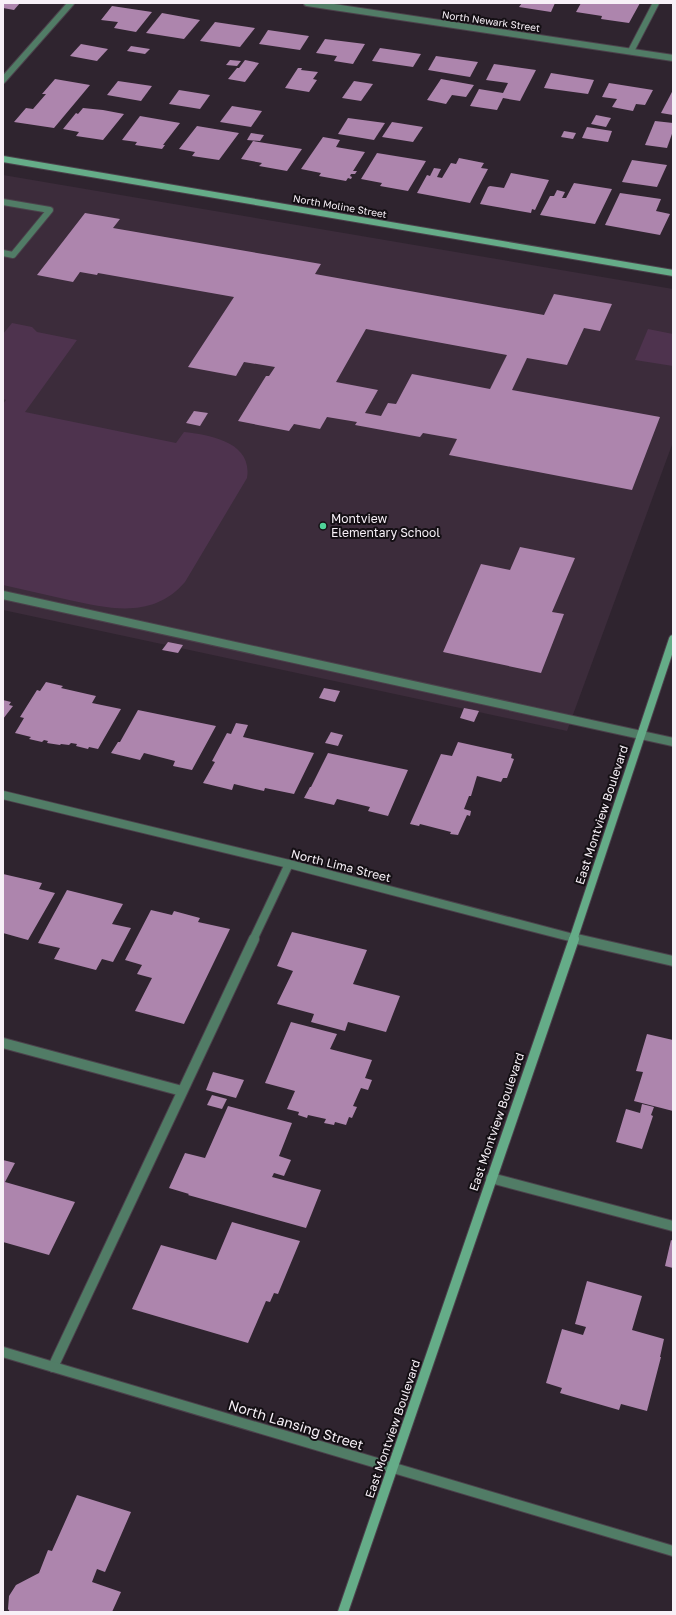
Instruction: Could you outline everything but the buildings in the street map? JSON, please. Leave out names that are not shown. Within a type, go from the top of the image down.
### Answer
[{"type":"main road","name":"North Moline Street","points":[[3,159],[673,273]]},
{"type":"main road","name":"East Montview Boulevard","points":[[343,1612],[574,938],[673,639]]},
{"type":"street","points":[[3,80],[72,3]]},
{"type":"street","name":"North Newark Street","points":[[307,3],[673,58]]},
{"type":"street","points":[[632,51],[656,3]]},
{"type":"street","points":[[3,202],[50,210],[13,255],[3,253]]},
{"type":"street","points":[[3,595],[673,742]]},
{"type":"street","name":"North Lima Street","points":[[3,795],[288,864],[574,938],[673,961]]},
{"type":"street","points":[[52,1367],[288,864]]},
{"type":"street","points":[[3,1043],[182,1091]]},
{"type":"street","points":[[491,1178],[673,1226]]},
{"type":"street","name":"North Lansing Street","points":[[3,1352],[673,1551]]},
{"type":"shaded area","name":"Montview Elementary School","points":[[3,175],[673,289],[673,442],[567,731],[3,610]]},
{"type":"shaded area","points":[[12,323],[32,327],[37,332],[77,340],[25,412],[176,443],[184,432],[206,435],[217,438],[237,448],[243,456],[247,466],[247,478],[185,582],[173,594],[159,602],[131,608],[116,608],[85,603],[3,585],[3,404],[6,400],[3,399],[3,334]]},
{"type":"shaded area","points":[[648,329],[673,334],[673,366],[635,360]]},
{"type":"place","name":"Montview Elementary School","points":[[323,526]]}]
